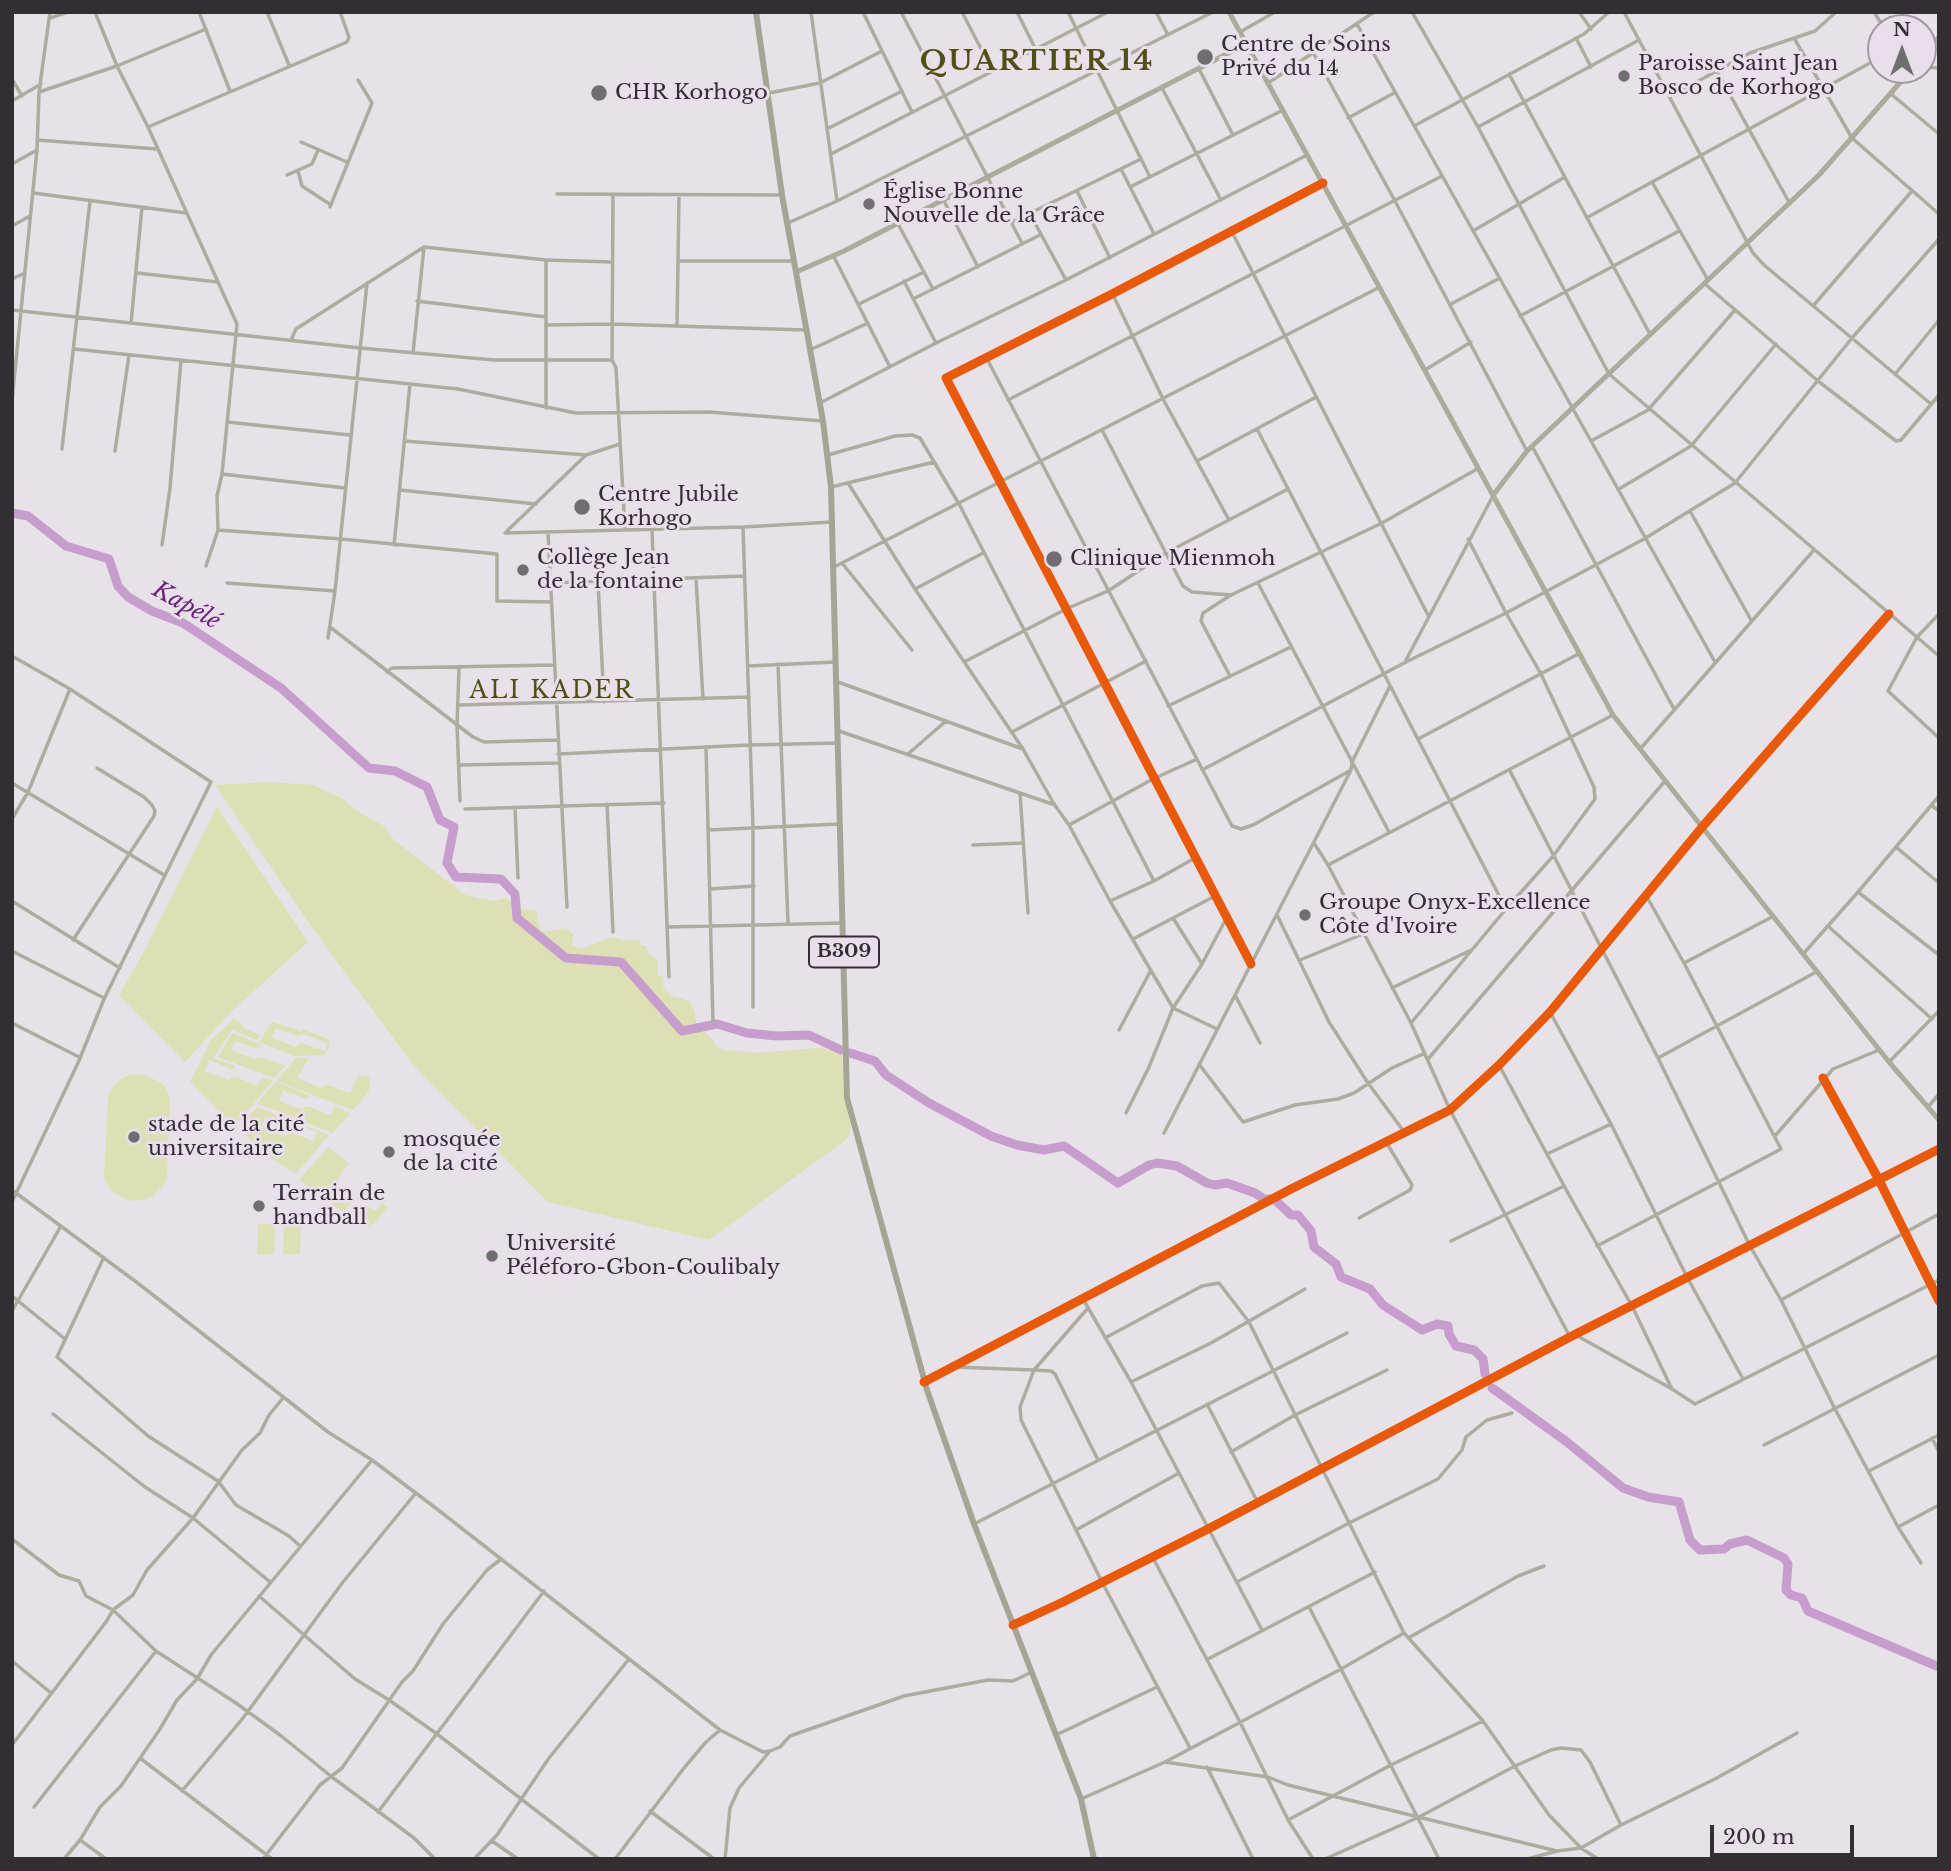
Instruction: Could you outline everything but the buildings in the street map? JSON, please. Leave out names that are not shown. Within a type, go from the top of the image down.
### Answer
[{"type":"main road","name":"B309","points":[[756,12],[782,195],[831,487],[847,1098],[924,1382],[974,1524],[1081,1799],[1094,1859]]},
{"type":"main road","points":[[1229,12],[1613,715],[1889,1062],[1939,1120]]},
{"type":"main road","points":[[796,272],[944,201],[1247,44]]},
{"type":"main road","points":[[1494,494],[1529,449],[1790,204],[1899,84]]},
{"type":"street","points":[[12,401],[37,150],[39,92],[50,15],[68,12]]},
{"type":"street","points":[[95,12],[117,66],[148,127],[237,324],[222,474],[217,496],[218,530],[206,566]]},
{"type":"street","points":[[199,12],[230,91]]},
{"type":"street","points":[[267,12],[289,65]]},
{"type":"street","points":[[148,127],[347,42],[349,37],[340,12]]},
{"type":"street","points":[[811,12],[837,201]]},
{"type":"street","points":[[863,12],[912,113]]},
{"type":"street","points":[[901,12],[1022,243]]},
{"type":"street","points":[[962,12],[992,70]]},
{"type":"street","points":[[1017,12],[1035,48]]},
{"type":"street","points":[[1068,12],[1150,177]]},
{"type":"street","points":[[831,154],[1108,12]]},
{"type":"street","points":[[1156,12],[1168,35]]},
{"type":"street","points":[[788,223],[1213,12]]},
{"type":"street","points":[[1240,32],[1275,12]]},
{"type":"street","points":[[1268,83],[1374,12]]},
{"type":"street","points":[[1412,12],[1478,127],[1609,374],[1939,656]]},
{"type":"street","points":[[1580,12],[1591,29]]},
{"type":"street","points":[[1414,126],[1576,38],[1591,29],[1609,12]]},
{"type":"street","points":[[1624,12],[1747,244],[1764,265],[1931,404]]},
{"type":"street","points":[[1668,97],[1750,53],[1815,31],[1836,12]]},
{"type":"street","points":[[1357,24],[1715,662]]},
{"type":"street","points":[[39,92],[117,66],[206,29]]},
{"type":"street","points":[[1576,38],[1591,66]]},
{"type":"street","points":[[1794,38],[1852,138],[1939,214]]},
{"type":"street","points":[[1478,127],[1639,40]]},
{"type":"street","points":[[767,94],[820,83],[882,51]]},
{"type":"street","points":[[1314,54],[1674,709]]},
{"type":"street","points":[[1588,217],[1867,65]]},
{"type":"street","points":[[1199,69],[1233,135]]},
{"type":"street","points":[[1717,71],[1790,204]]},
{"type":"street","points":[[1509,74],[1650,334]]},
{"type":"street","points":[[12,79],[22,96]]},
{"type":"street","points":[[298,170],[302,186],[330,206],[372,103],[358,80]]},
{"type":"street","points":[[12,101],[41,84]]},
{"type":"street","points":[[1162,88],[1221,200]]},
{"type":"street","points":[[827,129],[902,91]]},
{"type":"street","points":[[1348,118],[1394,93]]},
{"type":"street","points":[[1891,94],[1939,134]]},
{"type":"street","points":[[1130,187],[1283,110]]},
{"type":"street","points":[[37,140],[158,149]]},
{"type":"street","points":[[301,142],[348,162]]},
{"type":"street","points":[[12,164],[37,150]]},
{"type":"street","points":[[288,175],[312,164],[318,150]]},
{"type":"street","points":[[819,403],[1066,280],[1307,155]]},
{"type":"street","points":[[1012,222],[1141,159]]},
{"type":"street","points":[[1121,169],[1154,234]]},
{"type":"street","points":[[1008,400],[1442,176]]},
{"type":"street","points":[[1473,231],[1565,177]]},
{"type":"street","points":[[1652,181],[1706,282],[1818,381],[1896,441],[1901,440],[1939,395]]},
{"type":"street","points":[[1251,964],[946,377],[1112,294],[1323,183]]},
{"type":"street","points":[[1077,191],[1110,257]]},
{"type":"street","points":[[1813,306],[1912,191]]},
{"type":"street","points":[[33,193],[186,213]]},
{"type":"street","points":[[557,194],[782,195]]},
{"type":"street","points":[[613,195],[612,360],[616,368],[625,530]]},
{"type":"street","points":[[677,326],[679,196]]},
{"type":"street","points":[[62,449],[90,201]]},
{"type":"street","points":[[944,201],[978,267]]},
{"type":"street","points":[[131,323],[142,207]]},
{"type":"street","points":[[1030,214],[1066,280]]},
{"type":"street","points":[[12,226],[30,216]]},
{"type":"street","points":[[898,224],[933,289]]},
{"type":"street","points":[[1520,316],[1679,231]]},
{"type":"street","points":[[1231,232],[1429,617]]},
{"type":"street","points":[[913,299],[1040,235]]},
{"type":"street","points":[[1202,770],[1405,662],[1506,613],[1644,538],[1735,483],[1852,338],[1939,239]]},
{"type":"street","points":[[291,340],[296,329],[424,247],[546,260],[612,262]]},
{"type":"street","points":[[413,354],[424,247]]},
{"type":"street","points":[[834,256],[890,367]]},
{"type":"street","points":[[546,260],[546,408]]},
{"type":"street","points":[[678,261],[794,261]]},
{"type":"street","points":[[859,304],[924,272]]},
{"type":"street","points":[[12,279],[25,273]]},
{"type":"street","points":[[137,273],[219,282]]},
{"type":"street","points":[[1451,304],[1499,279]]},
{"type":"street","points":[[904,282],[936,343]]},
{"type":"street","points":[[328,638],[367,284]]},
{"type":"street","points":[[834,567],[1380,287]]},
{"type":"street","points":[[1112,294],[1163,399],[1229,520]]},
{"type":"street","points":[[417,301],[546,317]]},
{"type":"street","points":[[12,310],[413,354],[494,360],[612,360]]},
{"type":"street","points":[[1591,441],[1648,410],[1735,310]]},
{"type":"street","points":[[1896,373],[1939,320]]},
{"type":"street","points":[[810,350],[868,323]]},
{"type":"street","points":[[546,325],[611,324],[806,330]]},
{"type":"street","points":[[1424,370],[1471,342]]},
{"type":"street","points":[[1619,489],[1691,446],[1776,344]]},
{"type":"street","points":[[74,349],[458,389],[576,413],[709,412],[822,421]]},
{"type":"street","points":[[115,450],[129,355]]},
{"type":"street","points":[[986,357],[1232,826],[1241,829],[1253,825],[1351,770]]},
{"type":"street","points":[[162,545],[170,488],[181,360]]},
{"type":"street","points":[[394,545],[410,384]]},
{"type":"street","points":[[1197,461],[1316,397]]},
{"type":"street","points":[[227,422],[350,435]]},
{"type":"street","points":[[1256,429],[1506,909]]},
{"type":"street","points":[[1102,430],[1164,554],[1183,586],[1192,592],[1231,595]]},
{"type":"street","points":[[827,456],[878,440],[912,435],[920,438],[958,504],[1154,881]]},
{"type":"street","points":[[404,441],[586,455],[620,444]]},
{"type":"street","points":[[586,455],[505,533],[832,522]]},
{"type":"street","points":[[831,487],[934,462]]},
{"type":"street","points":[[1230,676],[1201,621],[1201,615],[1231,595],[1382,523],[1477,469]]},
{"type":"street","points":[[222,474],[345,488]]},
{"type":"street","points":[[848,483],[915,589],[1023,749],[1173,1008],[1217,1029]]},
{"type":"street","points":[[964,662],[1066,609],[1108,591],[1164,554],[1288,489]]},
{"type":"street","points":[[400,490],[536,504]]},
{"type":"street","points":[[1405,662],[1494,494]]},
{"type":"street","points":[[1690,511],[1751,620]]},
{"type":"street","points":[[743,527],[753,828],[753,1007]]},
{"type":"street","points":[[218,530],[341,538],[497,554],[497,601],[551,602]]},
{"type":"street","points":[[652,530],[669,977]]},
{"type":"street","points":[[548,532],[567,906]]},
{"type":"street","points":[[1410,1023],[1554,855],[1595,799],[1594,787],[1541,674],[1468,539]]},
{"type":"street","points":[[1639,749],[1814,550]]},
{"type":"street","points":[[915,589],[983,553]]},
{"type":"street","points":[[842,563],[912,650]]},
{"type":"street","points":[[550,583],[745,576]]},
{"type":"street","points":[[696,578],[703,699]]},
{"type":"street","points":[[598,582],[604,702]]},
{"type":"street","points":[[227,583],[335,591]]},
{"type":"street","points":[[1258,583],[1389,832]]},
{"type":"street","points":[[924,1382],[1293,1188],[1450,1110],[1499,1065],[1550,1012],[1703,826],[1889,614]]},
{"type":"street","points":[[1939,614],[1917,638],[1888,691],[1939,738]]},
{"type":"street","points":[[330,627],[457,725],[484,742],[557,740]]},
{"type":"street","points":[[1168,706],[1291,647]]},
{"type":"street","points":[[1418,739],[1581,653]]},
{"type":"street","points":[[12,656],[70,689],[211,782],[104,999],[80,1057],[14,1192],[12,1202]]},
{"type":"street","points":[[1012,732],[1146,661]]},
{"type":"street","points":[[748,666],[837,662]]},
{"type":"street","points":[[779,664],[788,923]]},
{"type":"street","points":[[387,672],[392,668],[554,665]]},
{"type":"street","points":[[459,667],[457,725],[460,802]]},
{"type":"street","points":[[838,682],[1023,749]]},
{"type":"street","points":[[1164,1133],[1351,770],[1352,762],[1390,685]]},
{"type":"street","points":[[12,819],[28,792],[70,689]]},
{"type":"street","points":[[459,705],[749,697]]},
{"type":"street","points":[[1328,865],[1613,715]]},
{"type":"street","points":[[908,754],[946,721]]},
{"type":"street","points":[[839,731],[1054,804]]},
{"type":"street","points":[[558,754],[839,743]]},
{"type":"street","points":[[706,747],[713,1023]]},
{"type":"street","points":[[1069,825],[1153,779],[1196,760]]},
{"type":"street","points":[[459,765],[558,763]]},
{"type":"street","points":[[73,940],[155,811],[144,797],[97,768]]},
{"type":"street","points":[[1510,771],[1658,1058],[1750,1246],[1781,1300],[1898,1527],[1921,1563]]},
{"type":"street","points":[[1428,1060],[1665,781]]},
{"type":"street","points":[[12,782],[164,875]]},
{"type":"street","points":[[1020,792],[1028,913]]},
{"type":"street","points":[[1804,953],[1939,796]]},
{"type":"street","points":[[465,809],[664,803]]},
{"type":"street","points":[[607,804],[613,932]]},
{"type":"street","points":[[1931,805],[1939,811]]},
{"type":"street","points":[[515,808],[518,878]]},
{"type":"street","points":[[708,830],[841,824]]},
{"type":"street","points":[[1314,843],[1410,1023],[1450,1110],[1504,1216],[1572,1336],[1695,1404],[1804,1346],[1939,1280]]},
{"type":"street","points":[[973,845],[1023,844]]},
{"type":"street","points":[[1896,847],[1939,883]]},
{"type":"street","points":[[1110,901],[1195,858]]},
{"type":"street","points":[[709,889],[754,886]]},
{"type":"street","points":[[1858,892],[1939,955]]},
{"type":"street","points":[[1133,939],[1215,896]]},
{"type":"street","points":[[1597,1246],[1781,1149],[1647,897]]},
{"type":"street","points":[[12,901],[120,968]]},
{"type":"street","points":[[1277,915],[1329,1022],[1368,1083],[1405,1133]]},
{"type":"street","points":[[1684,963],[1774,916]]},
{"type":"street","points":[[1173,918],[1202,964]]},
{"type":"street","points":[[1126,1113],[1173,1008],[1202,964],[1227,918]]},
{"type":"street","points":[[668,928],[843,923]]},
{"type":"street","points":[[1829,927],[1932,1019]]},
{"type":"street","points":[[1300,960],[1363,933]]},
{"type":"street","points":[[1392,988],[1472,950]]},
{"type":"street","points":[[12,951],[104,999]]},
{"type":"street","points":[[1119,1030],[1151,971]]},
{"type":"street","points":[[1658,1058],[1818,971]]},
{"type":"street","points":[[1235,995],[1260,1043]]},
{"type":"street","points":[[1889,1062],[1939,1011]]},
{"type":"street","points":[[1550,1012],[1743,1379]]},
{"type":"street","points":[[12,1023],[80,1057]]},
{"type":"street","points":[[1775,1136],[1833,1069],[1880,1049]]},
{"type":"street","points":[[1199,1064],[1242,1122],[1295,1105],[1338,1099],[1392,1068],[1425,1053]]},
{"type":"street","points":[[1499,1065],[1632,1306],[1672,1389]]},
{"type":"street","points":[[1823,1078],[1879,1180],[1939,1301]]},
{"type":"street","points":[[1928,1107],[1939,1094]]},
{"type":"street","points":[[1547,1154],[1611,1124]]},
{"type":"street","points":[[1359,1218],[1410,1190],[1412,1185],[1386,1142]]},
{"type":"street","points":[[1013,1625],[1208,1529],[1572,1336],[1939,1149]]},
{"type":"street","points":[[1451,1241],[1564,1186]]},
{"type":"street","points":[[14,1192],[328,1432],[372,1460],[544,1591],[720,1730],[763,1752],[780,1747],[792,1735],[892,1699],[988,1680],[1013,1681],[1031,1672]]},
{"type":"street","points":[[1781,1300],[1939,1214]]},
{"type":"street","points":[[12,1311],[61,1227]]},
{"type":"street","points":[[103,1258],[57,1357],[148,1436],[218,1481],[236,1505],[289,1536],[300,1546]]},
{"type":"street","points":[[1105,1338],[1202,1286],[1219,1283],[1249,1322],[1321,1469],[1376,1572],[1404,1633],[1483,1721],[1549,1815],[1581,1848],[1598,1859]]},
{"type":"street","points":[[1131,1382],[1211,1343],[1305,1289]]},
{"type":"street","points":[[12,1296],[65,1339]]},
{"type":"street","points":[[1083,1299],[1131,1382],[1262,1630]]},
{"type":"street","points":[[1088,1308],[1034,1370],[1020,1407],[1020,1415],[1102,1582],[1190,1748]]},
{"type":"street","points":[[974,1524],[1272,1369],[1347,1333]]},
{"type":"street","points":[[1764,1445],[1939,1355]]},
{"type":"street","points":[[953,1367],[1051,1371],[1055,1374],[1098,1460]]},
{"type":"street","points":[[1231,1452],[1295,1415],[1387,1370]]},
{"type":"street","points":[[12,1745],[113,1610],[133,1595],[147,1570],[193,1518],[242,1450],[260,1433],[269,1415],[283,1398]]},
{"type":"street","points":[[1207,1404],[1258,1502]]},
{"type":"street","points":[[1237,1582],[1438,1479],[1462,1450],[1466,1437],[1487,1420],[1512,1413]]},
{"type":"street","points":[[53,1414],[145,1487],[193,1518],[270,1582]]},
{"type":"street","points":[[1868,1471],[1939,1435]]},
{"type":"street","points":[[1932,1438],[1939,1452]]},
{"type":"street","points":[[64,1859],[80,1840],[100,1807],[121,1786],[177,1700],[197,1679],[211,1655],[372,1460]]},
{"type":"street","points":[[1076,1530],[1179,1473]]},
{"type":"street","points":[[181,1791],[415,1493]]},
{"type":"street","points":[[1898,1527],[1939,1505]]},
{"type":"street","points":[[12,1539],[60,1575],[79,1581],[86,1596],[113,1610],[156,1651],[247,1710],[414,1838],[435,1859]]},
{"type":"street","points":[[1152,1556],[1208,1659],[1288,1820],[1313,1859]]},
{"type":"street","points":[[264,1856],[320,1785],[342,1768],[443,1625],[487,1570],[500,1559]]},
{"type":"street","points":[[1410,1637],[1517,1576],[1544,1566]]},
{"type":"street","points":[[1208,1659],[1376,1572]]},
{"type":"street","points":[[378,1812],[544,1591]]},
{"type":"street","points":[[259,1596],[355,1679],[389,1699],[437,1734],[599,1859]]},
{"type":"street","points":[[1310,1607],[1439,1859]]},
{"type":"street","points":[[1081,1799],[1165,1762],[1404,1633]]},
{"type":"street","points":[[34,1807],[156,1651]]},
{"type":"street","points":[[474,1859],[492,1841],[549,1758],[629,1658]]},
{"type":"street","points":[[12,1661],[51,1693]]},
{"type":"street","points":[[1056,1735],[1157,1686]]},
{"type":"street","points":[[1288,1820],[1391,1765],[1483,1721]]},
{"type":"street","points":[[615,1859],[706,1742],[720,1730]]},
{"type":"street","points":[[1527,1859],[1581,1848],[1621,1825],[1715,1779],[1797,1732]]},
{"type":"street","points":[[1325,1859],[1419,1817],[1515,1766],[1561,1748],[1581,1750],[1590,1762],[1621,1825]]},
{"type":"street","points":[[725,1859],[730,1808],[770,1751]]},
{"type":"street","points":[[140,1757],[264,1856],[272,1859]]},
{"type":"street","points":[[1165,1762],[1268,1777],[1288,1785],[1557,1851]]},
{"type":"street","points":[[1207,1767],[1253,1859]]},
{"type":"street","points":[[650,1811],[714,1859]]},
{"type":"street","points":[[80,1840],[106,1859]]},
{"type":"street","points":[[492,1841],[518,1859]]},
{"type":"green space","points":[[270,782],[313,785],[340,797],[363,815],[384,826],[394,840],[465,895],[493,901],[506,898],[524,910],[534,910],[538,914],[536,920],[540,924],[540,930],[544,932],[567,928],[573,934],[572,945],[581,949],[612,937],[639,940],[641,945],[646,946],[649,954],[658,960],[657,975],[664,977],[663,987],[672,996],[689,1001],[695,1012],[696,1023],[713,1040],[716,1047],[726,1051],[758,1053],[818,1048],[842,1051],[844,1096],[851,1127],[847,1139],[709,1240],[548,1202],[413,1065],[311,926],[215,785]]},
{"type":"green space","points":[[217,807],[308,942],[233,1010],[185,1062],[119,995]]},
{"type":"green space","points":[[234,1019],[244,1028],[260,1035],[257,1040],[232,1030],[213,1058],[235,1066],[232,1069],[209,1060],[205,1071],[229,1080],[236,1077],[258,1086],[262,1077],[273,1081],[234,1126],[190,1082],[211,1040]]},
{"type":"green space","points":[[272,1022],[299,1030],[300,1033],[302,1029],[328,1039],[330,1043],[325,1055],[295,1056],[259,1042]],"holes":[[[275,1028],[298,1036],[304,1034],[327,1043],[325,1051],[301,1043],[295,1047],[272,1038]]]},
{"type":"green space","points":[[232,1033],[263,1045],[258,1049],[235,1041],[231,1050],[285,1066],[274,1078],[218,1057]]},
{"type":"green space","points":[[296,1058],[309,1058],[297,1078],[321,1088],[327,1085],[350,1093],[358,1076],[366,1076],[370,1079],[369,1091],[353,1110],[276,1081]]},
{"type":"green space","points":[[142,1074],[165,1087],[170,1099],[167,1179],[152,1197],[130,1201],[114,1193],[104,1179],[108,1096],[121,1079]]},
{"type":"green space","points":[[276,1082],[311,1096],[306,1099],[283,1090],[279,1101],[303,1110],[304,1107],[309,1107],[331,1115],[335,1106],[350,1114],[332,1133],[257,1103]]},
{"type":"green space","points":[[257,1107],[329,1135],[296,1174],[268,1156],[239,1129]],"holes":[[[265,1117],[288,1126],[293,1123],[317,1132],[314,1141],[291,1133],[285,1136],[262,1127]]]},
{"type":"green space","points":[[328,1147],[349,1163],[335,1183],[342,1188],[339,1192],[352,1201],[343,1212],[299,1180]]},
{"type":"green space","points":[[382,1203],[388,1207],[370,1228],[350,1216],[357,1205],[364,1208],[366,1205],[376,1211]]},
{"type":"green space","points":[[284,1223],[301,1224],[300,1254],[283,1254]]},
{"type":"green space","points":[[258,1224],[275,1224],[274,1254],[257,1254]]},
{"type":"waterway","name":"Kapélé","points":[[12,513],[28,516],[66,546],[109,559],[118,586],[128,597],[152,611],[183,623],[281,688],[369,768],[395,771],[427,787],[440,820],[454,827],[447,863],[456,877],[501,879],[515,894],[517,918],[566,958],[621,962],[682,1031],[717,1024],[747,1033],[809,1035],[841,1050]]},
{"type":"waterway","points":[[850,1053],[875,1061],[886,1075],[929,1103],[991,1136],[1044,1150],[1064,1146],[1118,1183],[1157,1163],[1177,1166],[1207,1183],[1227,1183],[1264,1199],[1274,1199],[1291,1215],[1298,1215],[1311,1231],[1314,1247],[1336,1264],[1341,1277],[1370,1289],[1383,1305],[1422,1330],[1437,1324],[1448,1326],[1456,1346],[1474,1350],[1483,1359],[1485,1374]]},
{"type":"waterway","points":[[1492,1388],[1567,1442],[1623,1488],[1648,1497],[1679,1502],[1690,1540],[1700,1550],[1724,1549],[1730,1544],[1747,1540],[1784,1558],[1788,1564],[1786,1590],[1791,1595],[1802,1598],[1808,1611],[1939,1667]]},
{"type":"cycle path","points":[[1251,964],[946,378],[1323,183]]},
{"type":"cycle path","points":[[924,1382],[1293,1188],[1450,1110],[1499,1065],[1550,1012],[1703,826],[1889,614]]},
{"type":"cycle path","points":[[1823,1078],[1879,1180],[1939,1301]]},
{"type":"cycle path","points":[[1013,1625],[1208,1529],[1570,1337],[1939,1149]]},
{"type":"place","name":"Centre de Soins Privé du 14","points":[[1205,57]]},
{"type":"place","name":"Paroisse Saint Jean Bosco de Korhogo","points":[[1624,76]]},
{"type":"place","name":"CHR Korhogo","points":[[599,93]]},
{"type":"place","name":"Église Bonne Nouvelle de la Grâce","points":[[869,204]]},
{"type":"place","name":"Centre Jubile Korhogo","points":[[582,507]]},
{"type":"place","name":"Clinique Mienmoh","points":[[1054,559]]},
{"type":"place","name":"Collège Jean de la fontaine","points":[[523,570]]},
{"type":"place","name":"Groupe Onyx-Excellence Côte d'Ivoire","points":[[1305,915]]},
{"type":"place","name":"stade de la cité universitaire","points":[[134,1137]]},
{"type":"place","name":"mosquée de la cité","points":[[389,1152]]},
{"type":"place","name":"Terrain de handball","points":[[259,1206]]},
{"type":"place","name":"Université Péléforo-Gbon-Coulibaly","points":[[492,1256]]},
{"type":"district","name":"QUARTIER 14","points":[[1037,62]]},
{"type":"district","name":"ALI KADER","points":[[552,691]]}]
